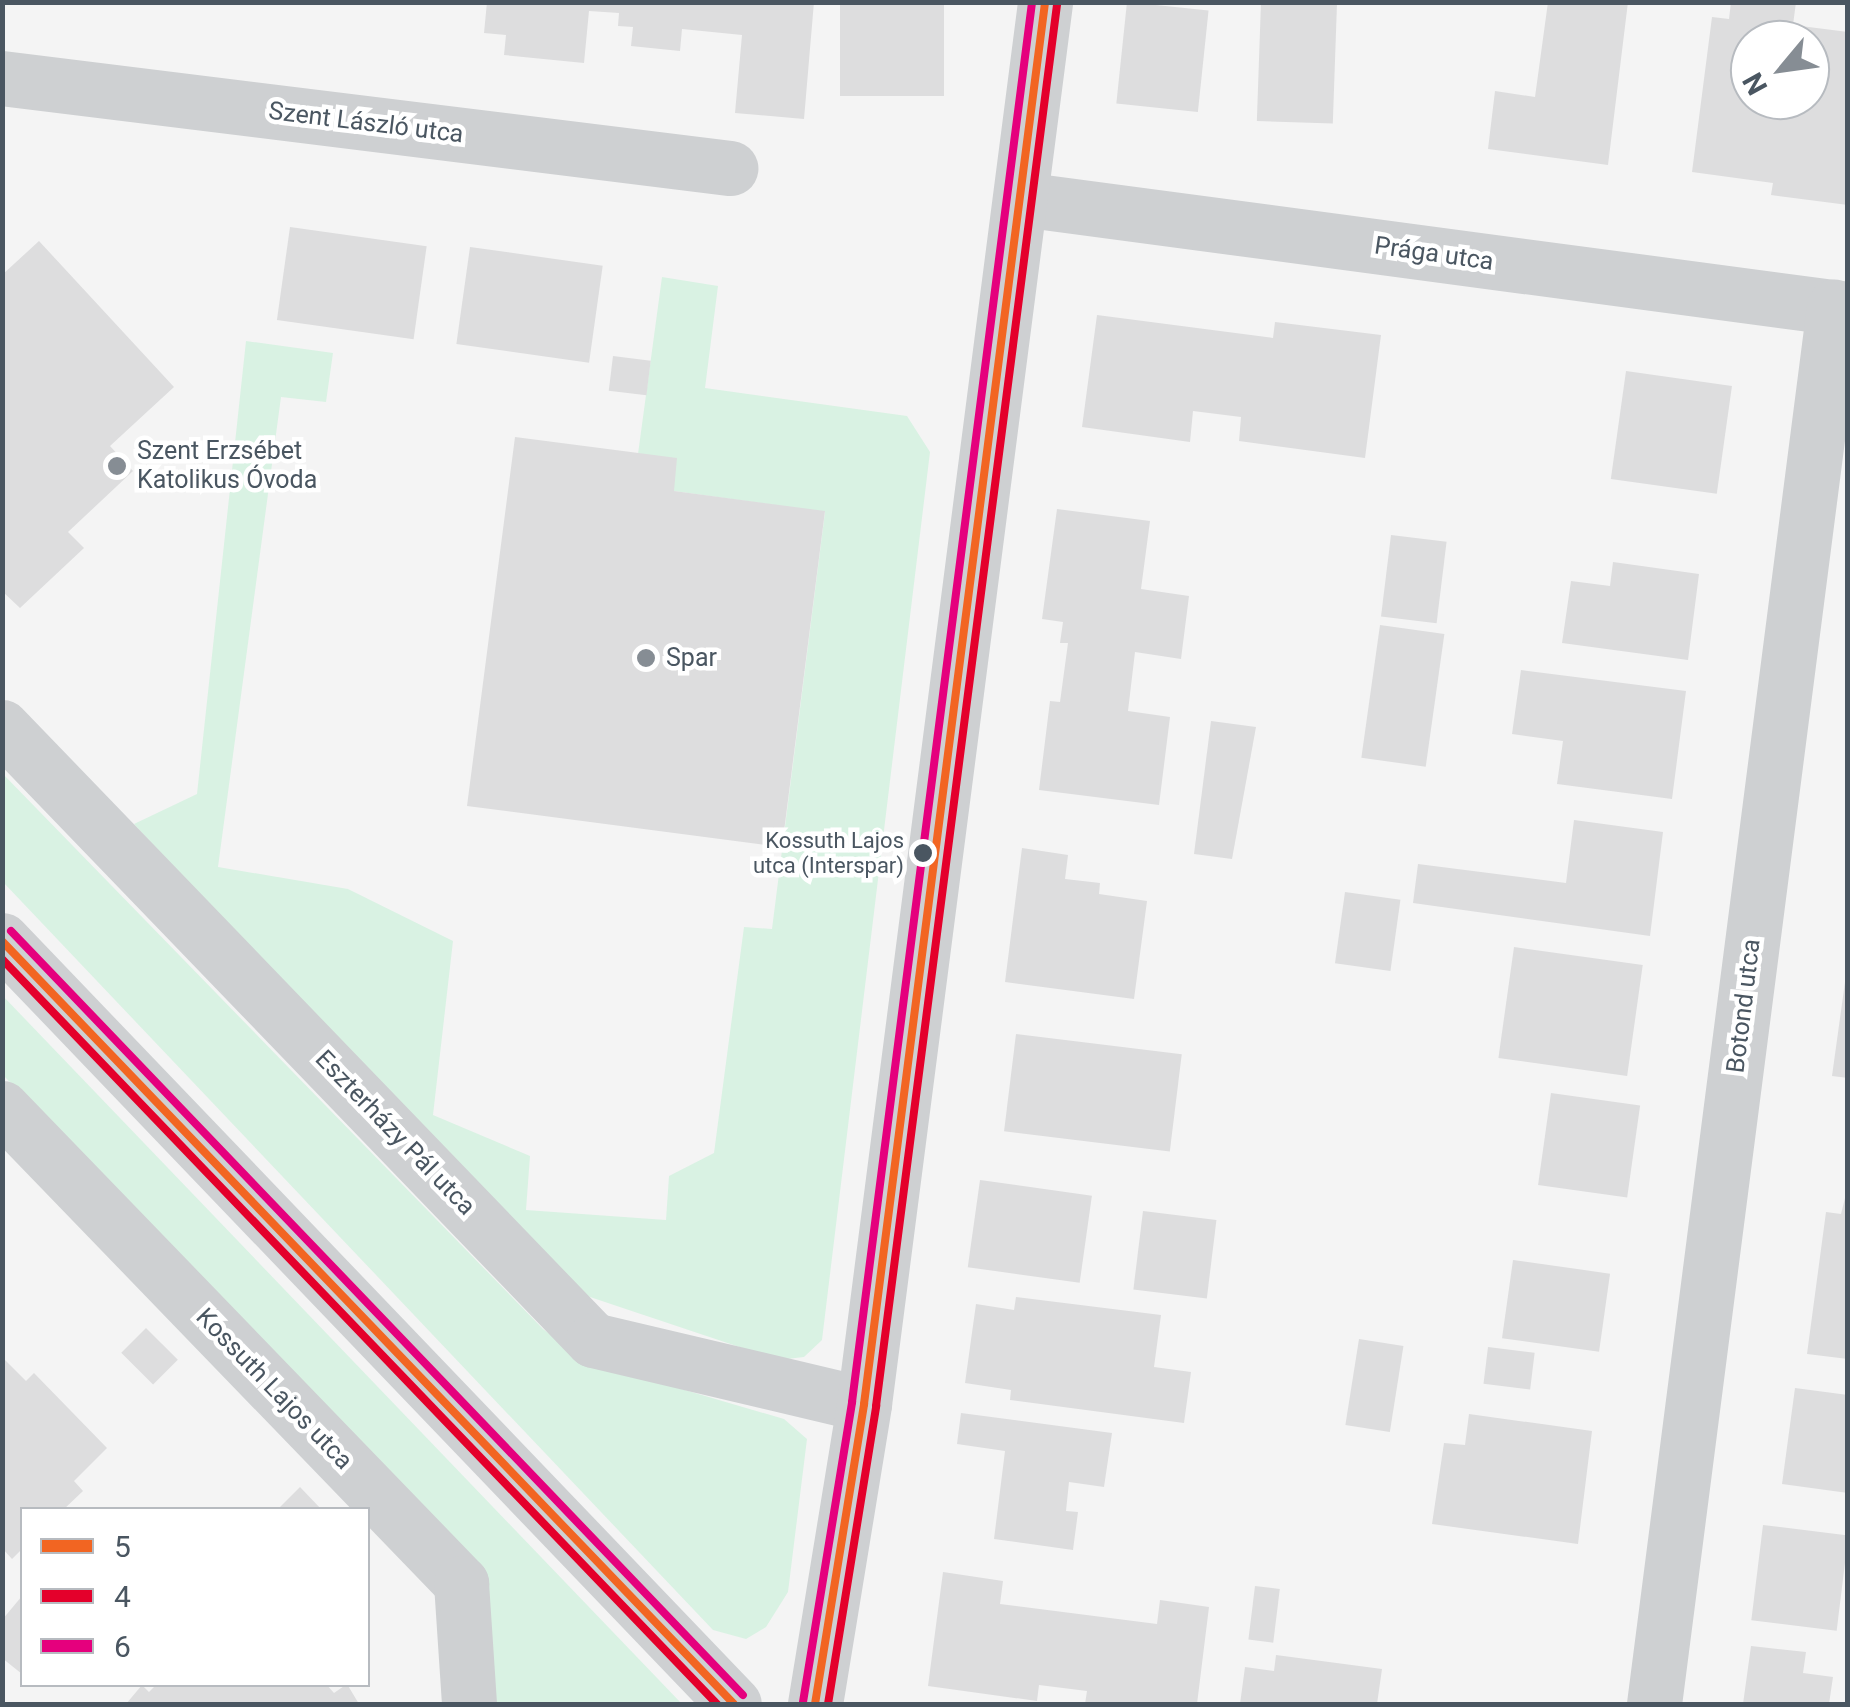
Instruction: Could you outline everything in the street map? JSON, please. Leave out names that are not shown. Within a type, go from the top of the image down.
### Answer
[{"type":"street","points":[[815,1704],[864,1404],[1044,2]]},
{"type":"street","name":"Szent László utca","points":[[2,78],[730,168]]},
{"type":"street","name":"Prága utca","points":[[1020,199],[1841,308]]},
{"type":"street","name":"Botond utca","points":[[1654,1704],[1841,308]]},
{"type":"street","name":"Eszterházy Pál utca","points":[[2,727],[594,1340],[864,1404]]},
{"type":"street","points":[[2,940],[734,1704]]},
{"type":"street","name":"Kossuth Lajos utca","points":[[2,1108],[462,1583],[469,1704]]},
{"type":"green space","points":[[662,277],[718,286],[705,388],[907,416],[930,452],[822,1340],[804,1357],[778,1360],[584,1295],[308,1014],[134,824],[197,794],[246,341],[333,353],[326,402],[281,397],[218,867],[348,889],[453,941],[433,1115],[530,1156],[526,1210],[666,1220],[669,1176],[714,1153],[744,927],[772,929],[825,512],[674,491],[638,454]]},
{"type":"green space","points":[[2,773],[543,1329],[586,1361],[784,1419],[807,1439],[788,1592],[766,1627],[746,1639],[713,1630],[3,882]]},
{"type":"green space","points":[[2,995],[682,1704],[487,1704],[467,1553],[3,1075]]},
{"type":"building","points":[[487,2],[814,2],[804,119],[735,113],[742,35],[682,29],[680,51],[631,46],[633,27],[618,26],[619,13],[589,11],[584,63],[504,55],[506,35],[484,33]]},
{"type":"building","points":[[840,2],[944,2],[944,96],[840,96]]},
{"type":"building","points":[[1127,2],[1209,11],[1198,112],[1116,103]]},
{"type":"building","points":[[1261,2],[1337,5],[1333,124],[1257,121]]},
{"type":"building","points":[[1548,2],[1628,2],[1608,165],[1488,149],[1495,91],[1535,97]]},
{"type":"building","points":[[1731,2],[1796,2],[1794,20],[1730,20],[1730,120],[1830,120],[1830,30],[1848,32],[1848,205],[1771,195],[1773,183],[1692,172],[1712,17],[1729,19]]},
{"type":"building","points":[[290,227],[427,246],[414,339],[277,320]]},
{"type":"building","points":[[39,241],[174,387],[110,446],[133,471],[68,532],[84,548],[20,608],[2,591],[2,275]]},
{"type":"building","points":[[470,247],[603,266],[589,363],[456,344]]},
{"type":"building","points":[[1097,315],[1273,338],[1275,322],[1381,335],[1365,458],[1239,441],[1241,417],[1193,411],[1190,442],[1082,427]]},
{"type":"building","points":[[613,356],[651,361],[646,395],[609,391]]},
{"type":"building","points":[[1626,371],[1732,386],[1717,494],[1611,479]]},
{"type":"building","name":"Spar","points":[[515,437],[677,458],[674,491],[825,511],[782,847],[467,806]]},
{"type":"building","points":[[1057,509],[1150,521],[1141,589],[1189,596],[1181,659],[1135,652],[1128,711],[1170,717],[1159,805],[1039,790],[1050,701],[1060,702],[1068,643],[1060,643],[1063,622],[1042,619]]},
{"type":"building","points":[[1391,535],[1447,542],[1437,623],[1381,616]]},
{"type":"building","points":[[1613,562],[1699,574],[1688,660],[1562,643],[1571,581],[1610,586]]},
{"type":"building","points":[[1380,625],[1444,634],[1426,767],[1361,758]]},
{"type":"building","points":[[1521,670],[1686,691],[1672,799],[1557,784],[1563,741],[1512,734]]},
{"type":"building","points":[[1211,721],[1256,727],[1232,859],[1194,854]]},
{"type":"building","points":[[1574,820],[1663,832],[1650,936],[1413,903],[1418,864],[1566,883]]},
{"type":"building","points":[[1022,848],[1068,855],[1065,879],[1100,883],[1099,894],[1147,901],[1134,999],[1005,982]]},
{"type":"building","points":[[1345,892],[1400,900],[1390,971],[1335,963]]},
{"type":"building","points":[[1514,947],[1643,965],[1627,1076],[1498,1058]]},
{"type":"building","points":[[1848,982],[1848,1078],[1832,1076]]},
{"type":"building","points":[[1016,1034],[1182,1054],[1170,1152],[1004,1131]]},
{"type":"building","points":[[1551,1093],[1640,1106],[1627,1198],[1538,1185]]},
{"type":"building","points":[[980,1180],[1092,1196],[1080,1283],[968,1267]]},
{"type":"building","points":[[1848,1186],[1848,1359],[1807,1354],[1826,1212],[1841,1214]]},
{"type":"building","points":[[1143,1211],[1216,1220],[1207,1298],[1133,1289]]},
{"type":"building","points":[[1513,1260],[1610,1274],[1599,1352],[1502,1338]]},
{"type":"building","points":[[1016,1297],[1161,1315],[1154,1367],[1191,1372],[1184,1423],[1010,1400],[1011,1390],[965,1383],[976,1304],[1014,1310]]},
{"type":"building","points":[[146,1328],[178,1360],[153,1385],[121,1353]]},
{"type":"building","points":[[1359,1339],[1403,1346],[1390,1432],[1345,1425]]},
{"type":"building","points":[[1488,1347],[1535,1353],[1530,1389],[1483,1384]]},
{"type":"building","points":[[2,1357],[26,1381],[34,1373],[107,1448],[74,1481],[83,1491],[66,1507],[20,1507],[20,1551],[12,1559],[2,1548]]},
{"type":"building","points":[[1795,1388],[1848,1395],[1848,1493],[1782,1484]]},
{"type":"building","points":[[961,1413],[1112,1433],[1104,1487],[1069,1482],[1066,1511],[1078,1512],[1073,1550],[994,1539],[1005,1451],[957,1444]]},
{"type":"building","points":[[1469,1414],[1592,1431],[1578,1544],[1432,1524],[1444,1443],[1465,1445]]},
{"type":"building","points":[[300,1487],[319,1507],[280,1507]]},
{"type":"building","points":[[1763,1525],[1848,1535],[1837,1631],[1751,1620]]},
{"type":"building","points":[[943,1572],[1003,1581],[1000,1604],[1157,1624],[1160,1600],[1209,1607],[1197,1704],[1085,1704],[1087,1691],[1039,1685],[1037,1701],[928,1686]]},
{"type":"building","points":[[1255,1586],[1280,1589],[1273,1643],[1248,1640]]},
{"type":"building","points":[[20,1598],[20,1672],[2,1658],[2,1620]]},
{"type":"building","points":[[1751,1646],[1806,1652],[1803,1673],[1833,1677],[1829,1704],[1743,1704]]},
{"type":"building","points":[[1276,1655],[1382,1669],[1377,1704],[1240,1704],[1245,1667],[1274,1671]]},
{"type":"building","points":[[140,1687],[149,1692],[154,1687],[329,1687],[334,1693],[349,1687],[359,1704],[126,1704]]},
{"type":"transit line","name":"6","points":[[803,1702],[852,1402],[1032,2]]},
{"type":"transit line","name":"5","points":[[815,1704],[864,1404],[1045,2]]},
{"type":"transit line","name":"4","points":[[828,1704],[876,1406],[1057,4]]},
{"type":"transit line","name":"6","points":[[11,931],[743,1695]]},
{"type":"transit line","name":"5","points":[[2,941],[734,1704]]},
{"type":"transit line","name":"4","points":[[2,959],[717,1704]]},
{"type":"place","name":"Szent Erzsébet Katolikus Óvoda","points":[[117,466]]},
{"type":"place","name":"Spar","points":[[646,658]]},
{"type":"place","name":"Kossuth Lajos utca (Interspar)","points":[[923,853]]}]
